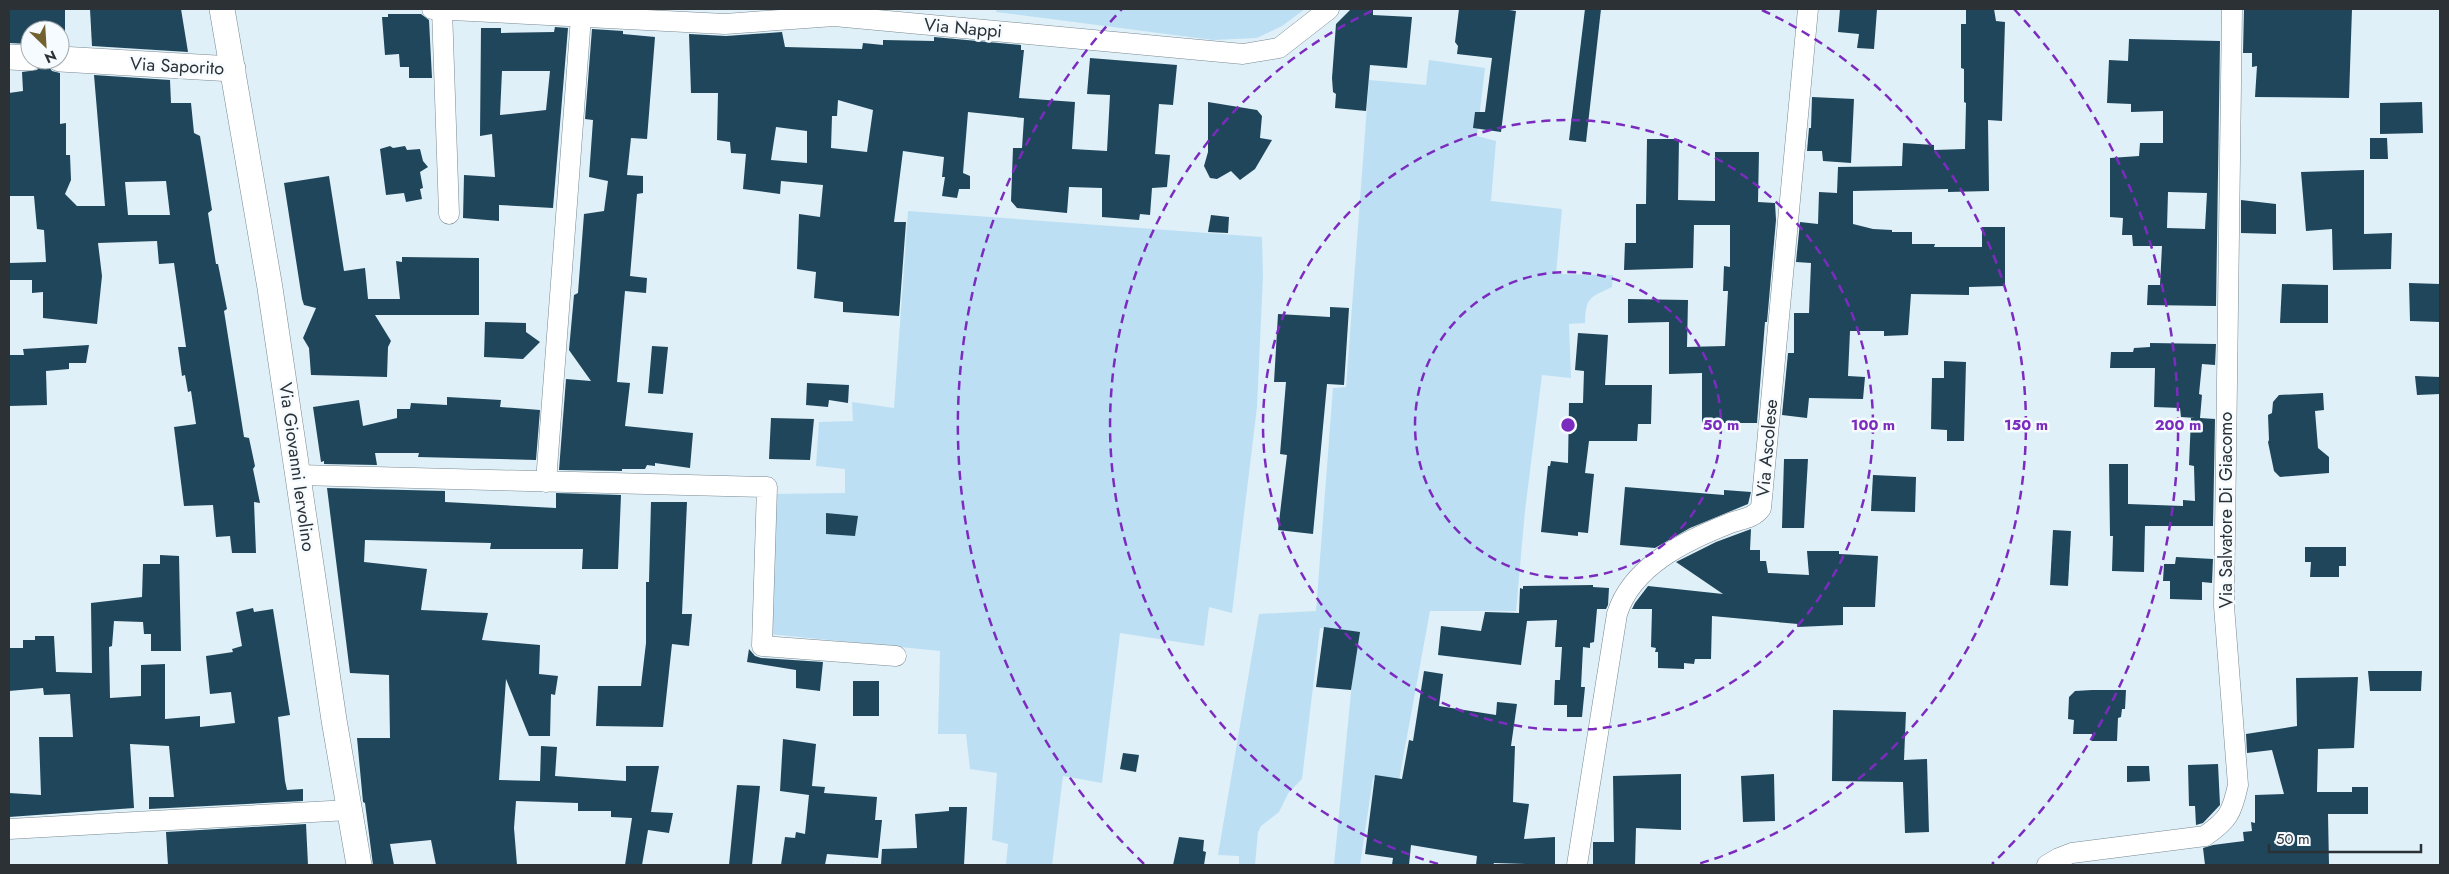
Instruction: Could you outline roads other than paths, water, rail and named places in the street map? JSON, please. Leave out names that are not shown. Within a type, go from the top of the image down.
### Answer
[{"type":"street","name":"Via Saporito","points":[[70,61],[232,69],[222,9]]},
{"type":"street","name":"Via Nappi","points":[[432,9],[725,24],[834,16],[1243,54],[1278,48],[1329,9]]},
{"type":"street","points":[[442,9],[449,214]]},
{"type":"street","name":"Via Ascolese","points":[[1577,865],[1616,623],[1622,599],[1631,585],[1670,551],[1699,535],[1736,520],[1755,516],[1761,508],[1808,9]]},
{"type":"street","name":"Via Salvatore Di Giacomo","points":[[2048,865],[2058,858],[2072,853],[2205,836],[2223,824],[2233,808],[2238,785],[2224,606],[2232,9]]},
{"type":"street","points":[[546,482],[581,17]]},
{"type":"street","name":"Via Giovanni Iervolino","points":[[232,69],[270,288],[349,810],[360,865]]},
{"type":"street","points":[[298,475],[767,487],[762,646],[896,656]]},
{"type":"street","points":[[9,829],[349,810]]}]
